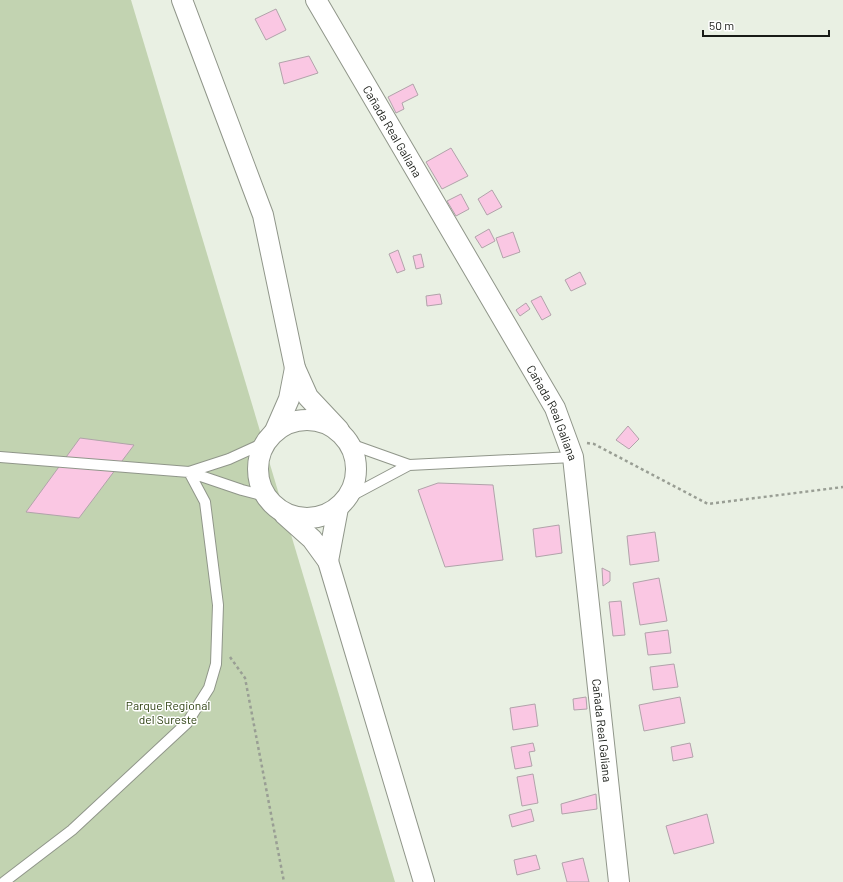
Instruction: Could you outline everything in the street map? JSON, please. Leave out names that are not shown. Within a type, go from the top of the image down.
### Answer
[{"type":"street","name":"Cañada Real Galiana","points":[[316,0],[555,408],[570,450],[619,882]]},
{"type":"street","points":[[183,1],[264,215],[295,368],[308,396],[344,437],[356,457],[357,470],[354,484],[343,502],[328,561]]},
{"type":"street","points":[[295,368],[289,398],[259,456],[258,470],[260,483],[271,502],[312,539],[328,561],[424,882]]},
{"type":"street","points":[[270,437],[290,422],[307,419],[324,422],[344,437]]},
{"type":"street","points":[[271,502],[290,516],[307,519],[323,516],[343,502]]},
{"type":"lane","points":[[189,472],[230,459],[270,437]]},
{"type":"lane","points":[[344,437],[409,465]]},
{"type":"lane","points":[[343,502],[409,465],[570,450]]},
{"type":"lane","points":[[0,457],[189,472],[242,490],[271,502]]},
{"type":"lane","points":[[4,882],[72,830],[187,723],[209,688],[216,664],[218,605],[205,502],[189,472]]},
{"type":"path","points":[[570,450],[594,444],[708,504],[843,486]]},
{"type":"path","points":[[217,638],[244,678],[284,882]]},
{"type":"green space","name":"Parque Regional del Sureste","points":[[0,0],[131,0],[395,882],[0,882]]},
{"type":"building","points":[[276,9],[286,30],[266,40],[255,19]]},
{"type":"building","points":[[309,56],[318,73],[284,84],[279,63]]},
{"type":"building","points":[[413,84],[418,95],[402,103],[404,109],[396,113],[388,97]]},
{"type":"building","points":[[451,148],[468,176],[442,189],[426,162]]},
{"type":"building","points":[[492,190],[502,207],[487,215],[478,199]]},
{"type":"building","points":[[461,194],[469,209],[456,216],[447,201]]},
{"type":"building","points":[[489,229],[495,241],[482,248],[475,237]]},
{"type":"building","points":[[513,232],[520,252],[503,258],[496,238]]},
{"type":"building","points":[[398,250],[405,270],[397,273],[389,254]]},
{"type":"building","points":[[421,254],[424,267],[416,269],[413,256]]},
{"type":"building","points":[[580,272],[586,284],[571,291],[565,280]]},
{"type":"building","points":[[440,294],[442,304],[427,306],[426,296]]},
{"type":"building","points":[[541,296],[551,315],[542,320],[531,301]]},
{"type":"building","points":[[526,303],[530,309],[520,316],[516,310]]},
{"type":"building","points":[[628,426],[639,439],[629,449],[616,440]]},
{"type":"building","points":[[80,438],[134,445],[79,518],[26,512]]},
{"type":"building","points":[[438,483],[493,485],[503,560],[445,567],[418,490]]},
{"type":"building","points":[[559,525],[562,553],[536,557],[533,529]]},
{"type":"building","points":[[655,532],[659,561],[630,565],[627,536]]},
{"type":"building","points":[[602,568],[610,572],[610,581],[603,586]]},
{"type":"building","points":[[659,578],[667,621],[640,625],[633,583]]},
{"type":"building","points":[[621,601],[625,635],[613,636],[609,602]]},
{"type":"building","points":[[668,630],[671,653],[648,655],[645,633]]},
{"type":"building","points":[[674,664],[678,687],[653,690],[650,667]]},
{"type":"building","points":[[586,697],[587,709],[574,710],[573,699]]},
{"type":"building","points":[[680,697],[685,723],[644,731],[639,705]]},
{"type":"building","points":[[535,704],[538,726],[513,730],[510,708]]},
{"type":"building","points":[[533,743],[535,751],[529,752],[532,766],[515,769],[511,747]]},
{"type":"building","points":[[690,743],[693,757],[673,761],[671,747]]},
{"type":"building","points":[[533,774],[538,803],[522,806],[517,777]]},
{"type":"building","points":[[596,794],[597,809],[562,814],[561,804]]},
{"type":"building","points":[[531,809],[534,821],[512,827],[509,815]]},
{"type":"building","points":[[707,814],[714,843],[674,854],[666,826]]},
{"type":"building","points":[[536,855],[540,869],[517,875],[514,860]]},
{"type":"building","points":[[583,858],[589,882],[567,882],[562,863]]}]
